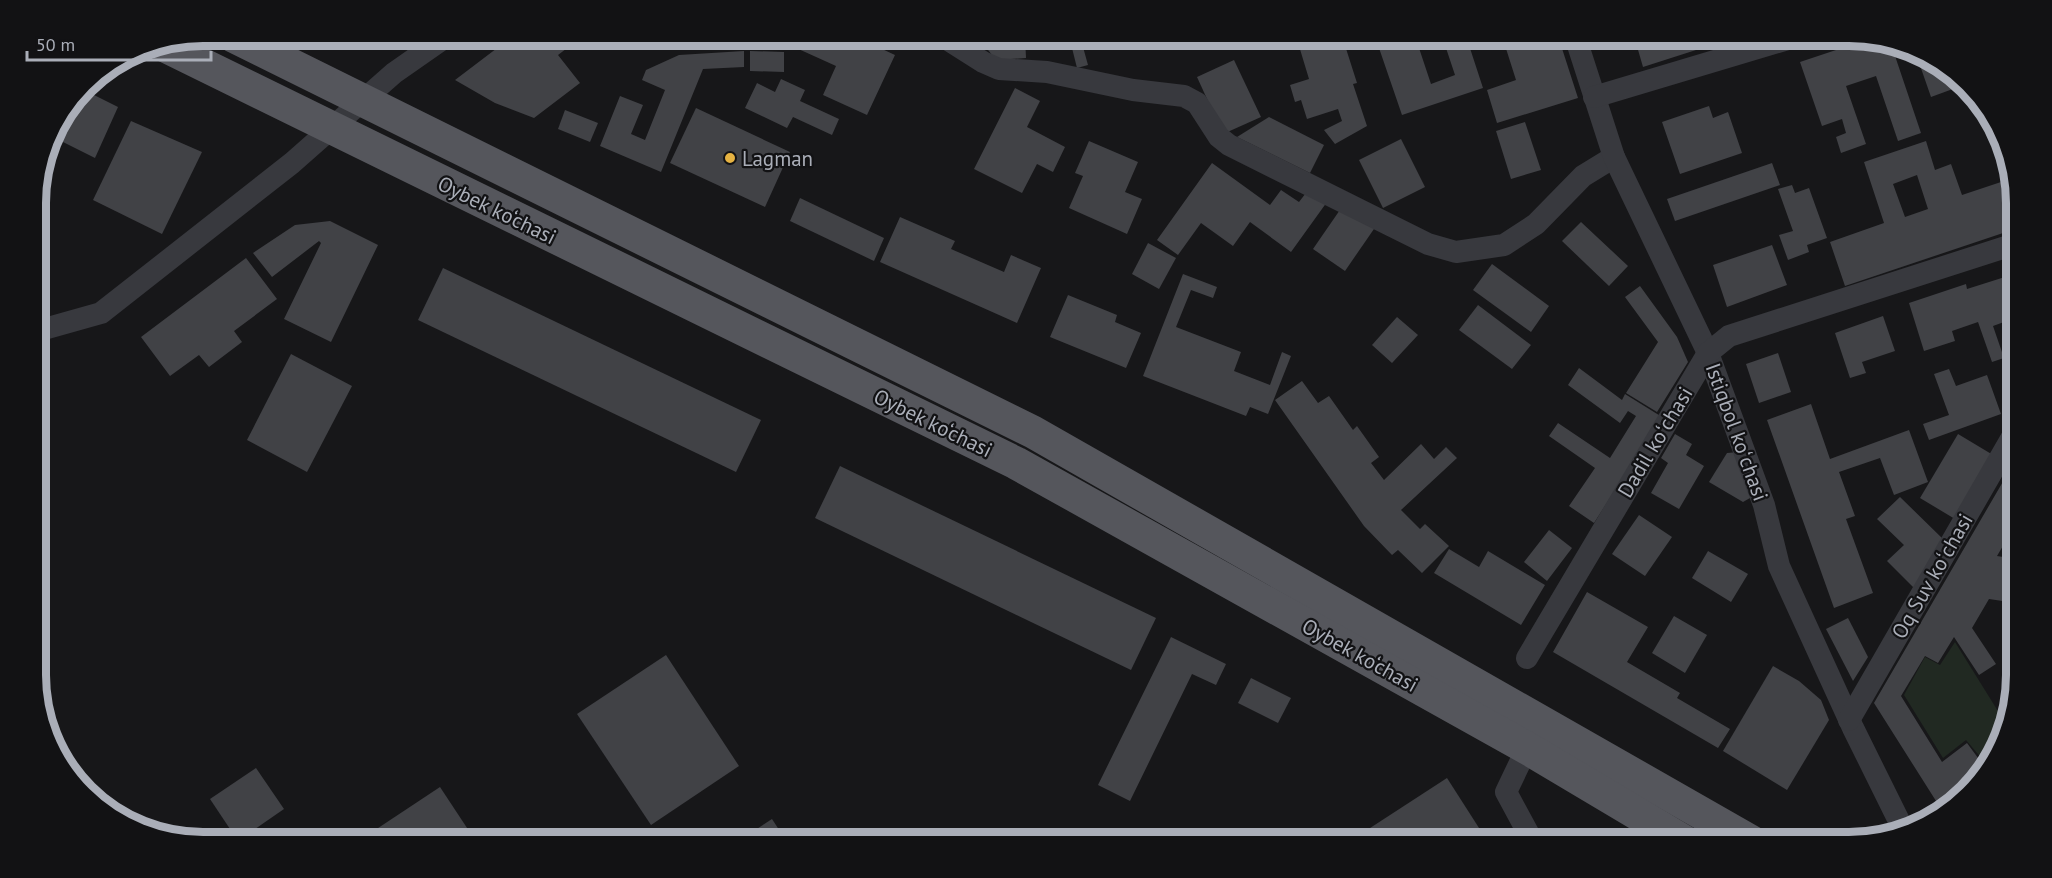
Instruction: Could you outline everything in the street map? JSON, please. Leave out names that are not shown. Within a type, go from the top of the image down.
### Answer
[{"type":"main road","name":"Oybek ko‘chasi","points":[[255,47],[1033,432],[1733,831]]},
{"type":"main road","name":"Oybek ko‘chasi","points":[[173,50],[331,130],[1016,464],[1527,748],[1667,831]]},
{"type":"street","name":"Istiqbol koʻchasi","points":[[1578,46],[1614,157],[1708,353],[1764,505],[1779,566],[1849,720],[1900,823]]},
{"type":"street","points":[[1594,97],[1764,46]]},
{"type":"street","points":[[47,328],[101,313],[331,130],[394,73],[431,47]]},
{"type":"street","points":[[959,47],[999,69],[1047,72],[1133,90],[1184,96],[1197,103],[1219,137],[1229,145],[1428,244],[1456,252],[1504,245],[1536,224],[1583,176],[1614,157]]},
{"type":"street","name":"Dadil koʻchasi","points":[[1527,658],[1708,353],[1729,336],[2006,247]]},
{"type":"street","name":"Oq Suv koʻchasi","points":[[1849,720],[2006,448]]},
{"type":"street","points":[[1527,748],[1506,792],[1527,831]]},
{"type":"shaded area","points":[[1955,642],[2000,715],[1994,735],[1981,758],[1966,740],[1943,758],[1904,695],[1925,657],[1940,665]]},
{"type":"building","points":[[1025,46],[1026,58],[996,60],[985,47]]},
{"type":"building","points":[[1072,46],[1085,46],[1083,47],[1088,65],[1077,68]]},
{"type":"building","points":[[1299,46],[1345,46],[1357,83],[1353,84],[1367,126],[1335,144],[1324,130],[1342,121],[1338,109],[1307,119],[1301,100],[1295,102],[1290,85],[1309,79]]},
{"type":"building","points":[[1418,46],[1431,84],[1455,75],[1445,46],[1469,46],[1483,88],[1402,115],[1379,48]]},
{"type":"building","points":[[1505,46],[1561,46],[1578,98],[1497,123],[1487,90],[1516,80]]},
{"type":"building","points":[[1637,46],[1708,46],[1643,67]]},
{"type":"building","points":[[1848,46],[1894,54],[1921,133],[1898,141],[1876,76],[1846,86],[1866,144],[1841,153],[1836,137],[1846,133],[1842,119],[1822,126],[1800,62]]},
{"type":"building","points":[[499,47],[569,47],[558,55],[580,83],[534,118],[495,103],[455,80]]},
{"type":"building","points":[[794,47],[877,47],[895,55],[867,115],[823,95],[836,66]]},
{"type":"building","points":[[744,51],[744,67],[703,69],[661,172],[600,146],[620,96],[643,105],[631,134],[645,140],[665,90],[642,80],[646,70],[679,55]]},
{"type":"building","points":[[750,51],[784,52],[784,72],[750,71]]},
{"type":"building","points":[[1234,60],[1261,117],[1223,134],[1197,77]]},
{"type":"building","points":[[1919,64],[1955,88],[1931,97]]},
{"type":"building","points":[[781,79],[805,90],[800,101],[839,119],[832,135],[793,117],[787,128],[745,108],[757,83],[775,92]]},
{"type":"building","points":[[1015,88],[1040,101],[1027,127],[1065,147],[1053,172],[1037,164],[1022,193],[974,169]]},
{"type":"building","points":[[91,94],[118,107],[95,158],[60,140],[73,116]]},
{"type":"building","points":[[1709,106],[1713,118],[1728,112],[1742,153],[1680,174],[1662,122]]},
{"type":"building","name":"Lagman","points":[[696,108],[790,152],[765,207],[670,163]]},
{"type":"building","points":[[565,110],[598,123],[590,142],[558,129]]},
{"type":"building","points":[[1269,117],[1324,145],[1310,173],[1237,137]]},
{"type":"building","points":[[131,121],[202,152],[162,234],[93,200]]},
{"type":"building","points":[[1525,122],[1541,170],[1511,179],[1496,131]]},
{"type":"building","points":[[1401,139],[1425,187],[1383,208],[1359,160]]},
{"type":"building","points":[[1089,141],[1138,162],[1125,192],[1142,199],[1127,234],[1069,208],[1083,176],[1075,173]]},
{"type":"building","points":[[1926,141],[1935,170],[1951,164],[1962,195],[2004,181],[2006,232],[1845,286],[1830,242],[1884,223],[1864,162]],"holes":[[[1917,175],[1928,209],[1905,217],[1893,184]]]},
{"type":"building","points":[[1212,163],[1270,205],[1281,190],[1299,202],[1309,189],[1327,202],[1291,252],[1250,222],[1233,246],[1201,223],[1178,255],[1157,240]]},
{"type":"building","points":[[1772,163],[1780,185],[1675,221],[1667,199]]},
{"type":"building","points":[[1792,185],[1795,193],[1809,188],[1827,238],[1807,245],[1809,252],[1788,260],[1779,235],[1793,231],[1778,189]]},
{"type":"building","points":[[800,198],[884,238],[874,261],[790,221]]},
{"type":"building","points":[[1344,204],[1376,226],[1345,271],[1313,249]]},
{"type":"building","points":[[900,217],[955,241],[951,249],[1004,272],[1011,255],[1041,268],[1017,323],[880,262]]},
{"type":"building","points":[[330,221],[378,245],[331,342],[284,319],[321,243],[319,241],[272,277],[253,253],[295,225]]},
{"type":"building","points":[[1581,222],[1628,266],[1609,286],[1562,241]]},
{"type":"building","points":[[1148,243],[1176,258],[1159,289],[1132,274]]},
{"type":"building","points":[[1772,245],[1787,285],[1727,307],[1713,265]]},
{"type":"building","points":[[246,258],[277,299],[234,331],[242,342],[209,367],[199,355],[170,376],[141,337]]},
{"type":"building","points":[[1492,264],[1549,306],[1531,332],[1473,290]]},
{"type":"building","points":[[443,268],[761,420],[736,472],[418,320]]},
{"type":"building","points":[[1183,274],[1217,287],[1213,298],[1191,290],[1176,327],[1241,352],[1234,371],[1270,385],[1282,352],[1291,356],[1268,414],[1250,407],[1246,416],[1143,376]]},
{"type":"building","points":[[2006,277],[2006,321],[1993,326],[2004,358],[1992,362],[1978,322],[1952,331],[1955,341],[1924,351],[1909,303],[1966,284],[1967,289]]},
{"type":"building","points":[[1640,286],[1677,337],[1688,362],[1657,412],[1626,393],[1658,342],[1625,297]]},
{"type":"building","points":[[1068,295],[1117,315],[1115,322],[1141,333],[1126,368],[1050,337]]},
{"type":"building","points":[[1478,305],[1531,345],[1512,369],[1459,330]]},
{"type":"building","points":[[1883,316],[1895,351],[1862,362],[1866,373],[1850,378],[1835,333]]},
{"type":"building","points":[[1397,317],[1418,335],[1392,363],[1372,345]]},
{"type":"building","points":[[1778,353],[1791,392],[1759,403],[1746,364]]},
{"type":"building","points":[[291,354],[352,386],[307,472],[247,440]]},
{"type":"building","points":[[1579,368],[1622,400],[1625,394],[1662,417],[1594,523],[1569,506],[1595,468],[1549,436],[1558,423],[1610,458],[1636,416],[1628,411],[1620,423],[1568,385]]},
{"type":"building","points":[[1949,369],[1956,386],[1987,375],[2001,414],[1929,440],[1923,424],[1949,415],[1934,374]]},
{"type":"building","points":[[1302,381],[1318,403],[1329,396],[1353,430],[1357,426],[1379,457],[1371,463],[1384,480],[1421,444],[1434,459],[1446,447],[1457,458],[1401,510],[1420,529],[1425,524],[1449,546],[1422,573],[1398,550],[1392,555],[1364,526],[1275,400]]},
{"type":"building","points":[[1811,404],[1830,459],[1909,430],[1928,482],[1894,495],[1880,458],[1839,472],[1855,516],[1846,519],[1873,593],[1834,608],[1767,420]]},
{"type":"building","points":[[1675,434],[1692,444],[1686,455],[1704,466],[1679,509],[1651,493],[1668,463],[1661,458]]},
{"type":"building","points":[[1958,434],[1993,455],[1955,519],[1920,498]]},
{"type":"building","points":[[1739,452],[1757,494],[1743,502],[1709,482],[1727,453]]},
{"type":"building","points":[[840,466],[1156,618],[1131,670],[815,518]]},
{"type":"building","points":[[2006,476],[2006,541],[1997,556],[2006,557],[2006,602],[1989,599],[1972,628],[1996,664],[1979,675],[1954,637],[1938,663],[1925,656],[1901,696],[1942,762],[1967,743],[1979,760],[1963,777],[1965,780],[1960,786],[1938,804],[1874,703]]},
{"type":"building","points":[[1900,497],[1944,540],[1914,588],[1887,561],[1904,545],[1877,519]]},
{"type":"building","points":[[1639,515],[1672,537],[1645,576],[1612,554]]},
{"type":"building","points":[[1549,530],[1572,548],[1547,581],[1524,562]]},
{"type":"building","points":[[1449,549],[1479,567],[1488,551],[1545,585],[1521,625],[1434,573]]},
{"type":"building","points":[[1708,551],[1748,574],[1731,602],[1692,578]]},
{"type":"building","points":[[1587,592],[1648,627],[1627,662],[1680,693],[1677,698],[1730,729],[1718,748],[1553,652]]},
{"type":"building","points":[[1674,616],[1707,635],[1685,673],[1652,653]]},
{"type":"building","points":[[1848,618],[1868,657],[1853,681],[1826,629]]},
{"type":"building","points":[[1171,637],[1226,664],[1216,685],[1192,674],[1130,801],[1098,785]]},
{"type":"building","points":[[666,655],[739,766],[651,825],[577,714]]},
{"type":"building","points":[[1773,666],[1799,681],[1821,700],[1829,720],[1787,790],[1723,751]]},
{"type":"building","points":[[1251,678],[1291,698],[1278,723],[1238,703]]},
{"type":"building","points":[[256,768],[284,809],[251,832],[232,832],[210,799]]},
{"type":"building","points":[[1447,778],[1481,831],[1368,831]]},
{"type":"building","points":[[440,787],[470,832],[372,832]]},
{"type":"building","points":[[772,819],[780,832],[753,832]]},
{"type":"place","name":"Lagman","points":[[730,158]]}]
